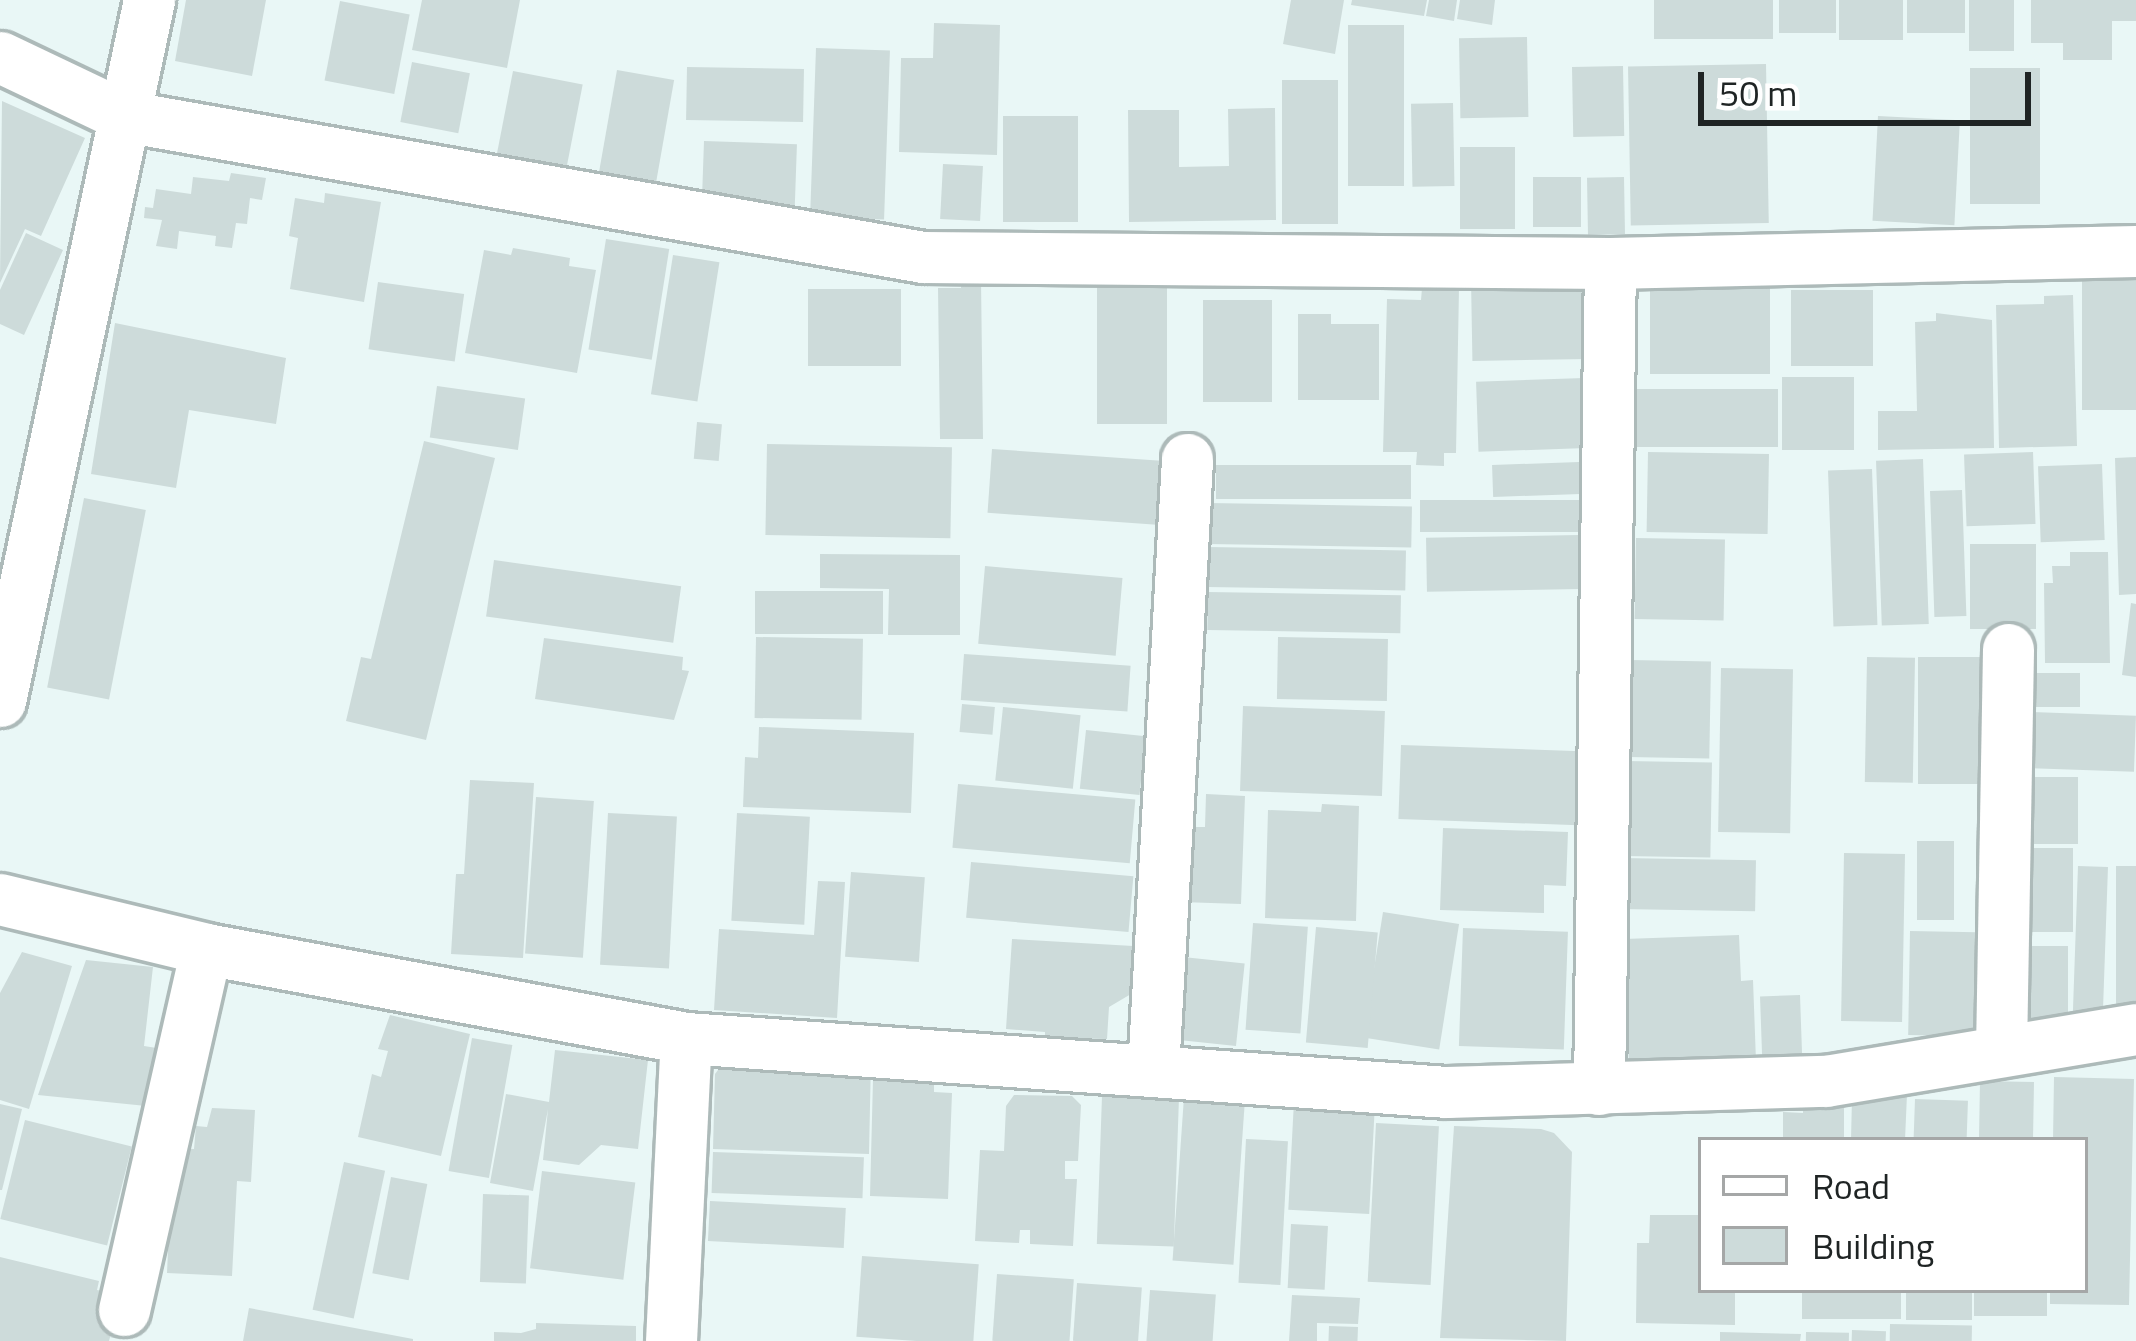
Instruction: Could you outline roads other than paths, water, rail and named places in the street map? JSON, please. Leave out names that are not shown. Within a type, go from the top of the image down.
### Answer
[{"type":"street","points":[[0,701],[148,0]]},
{"type":"street","points":[[0,58],[124,116],[923,257],[1610,263],[2136,251]]},
{"type":"street","points":[[1599,1089],[1610,263]]},
{"type":"street","points":[[1153,1070],[1187,459]]},
{"type":"street","points":[[2001,1052],[2008,650]]},
{"type":"street","points":[[0,899],[206,949],[686,1037],[1448,1092],[1826,1081],[2136,1029]]},
{"type":"street","points":[[124,1310],[206,949]]},
{"type":"street","points":[[671,1341],[686,1037]]}]
